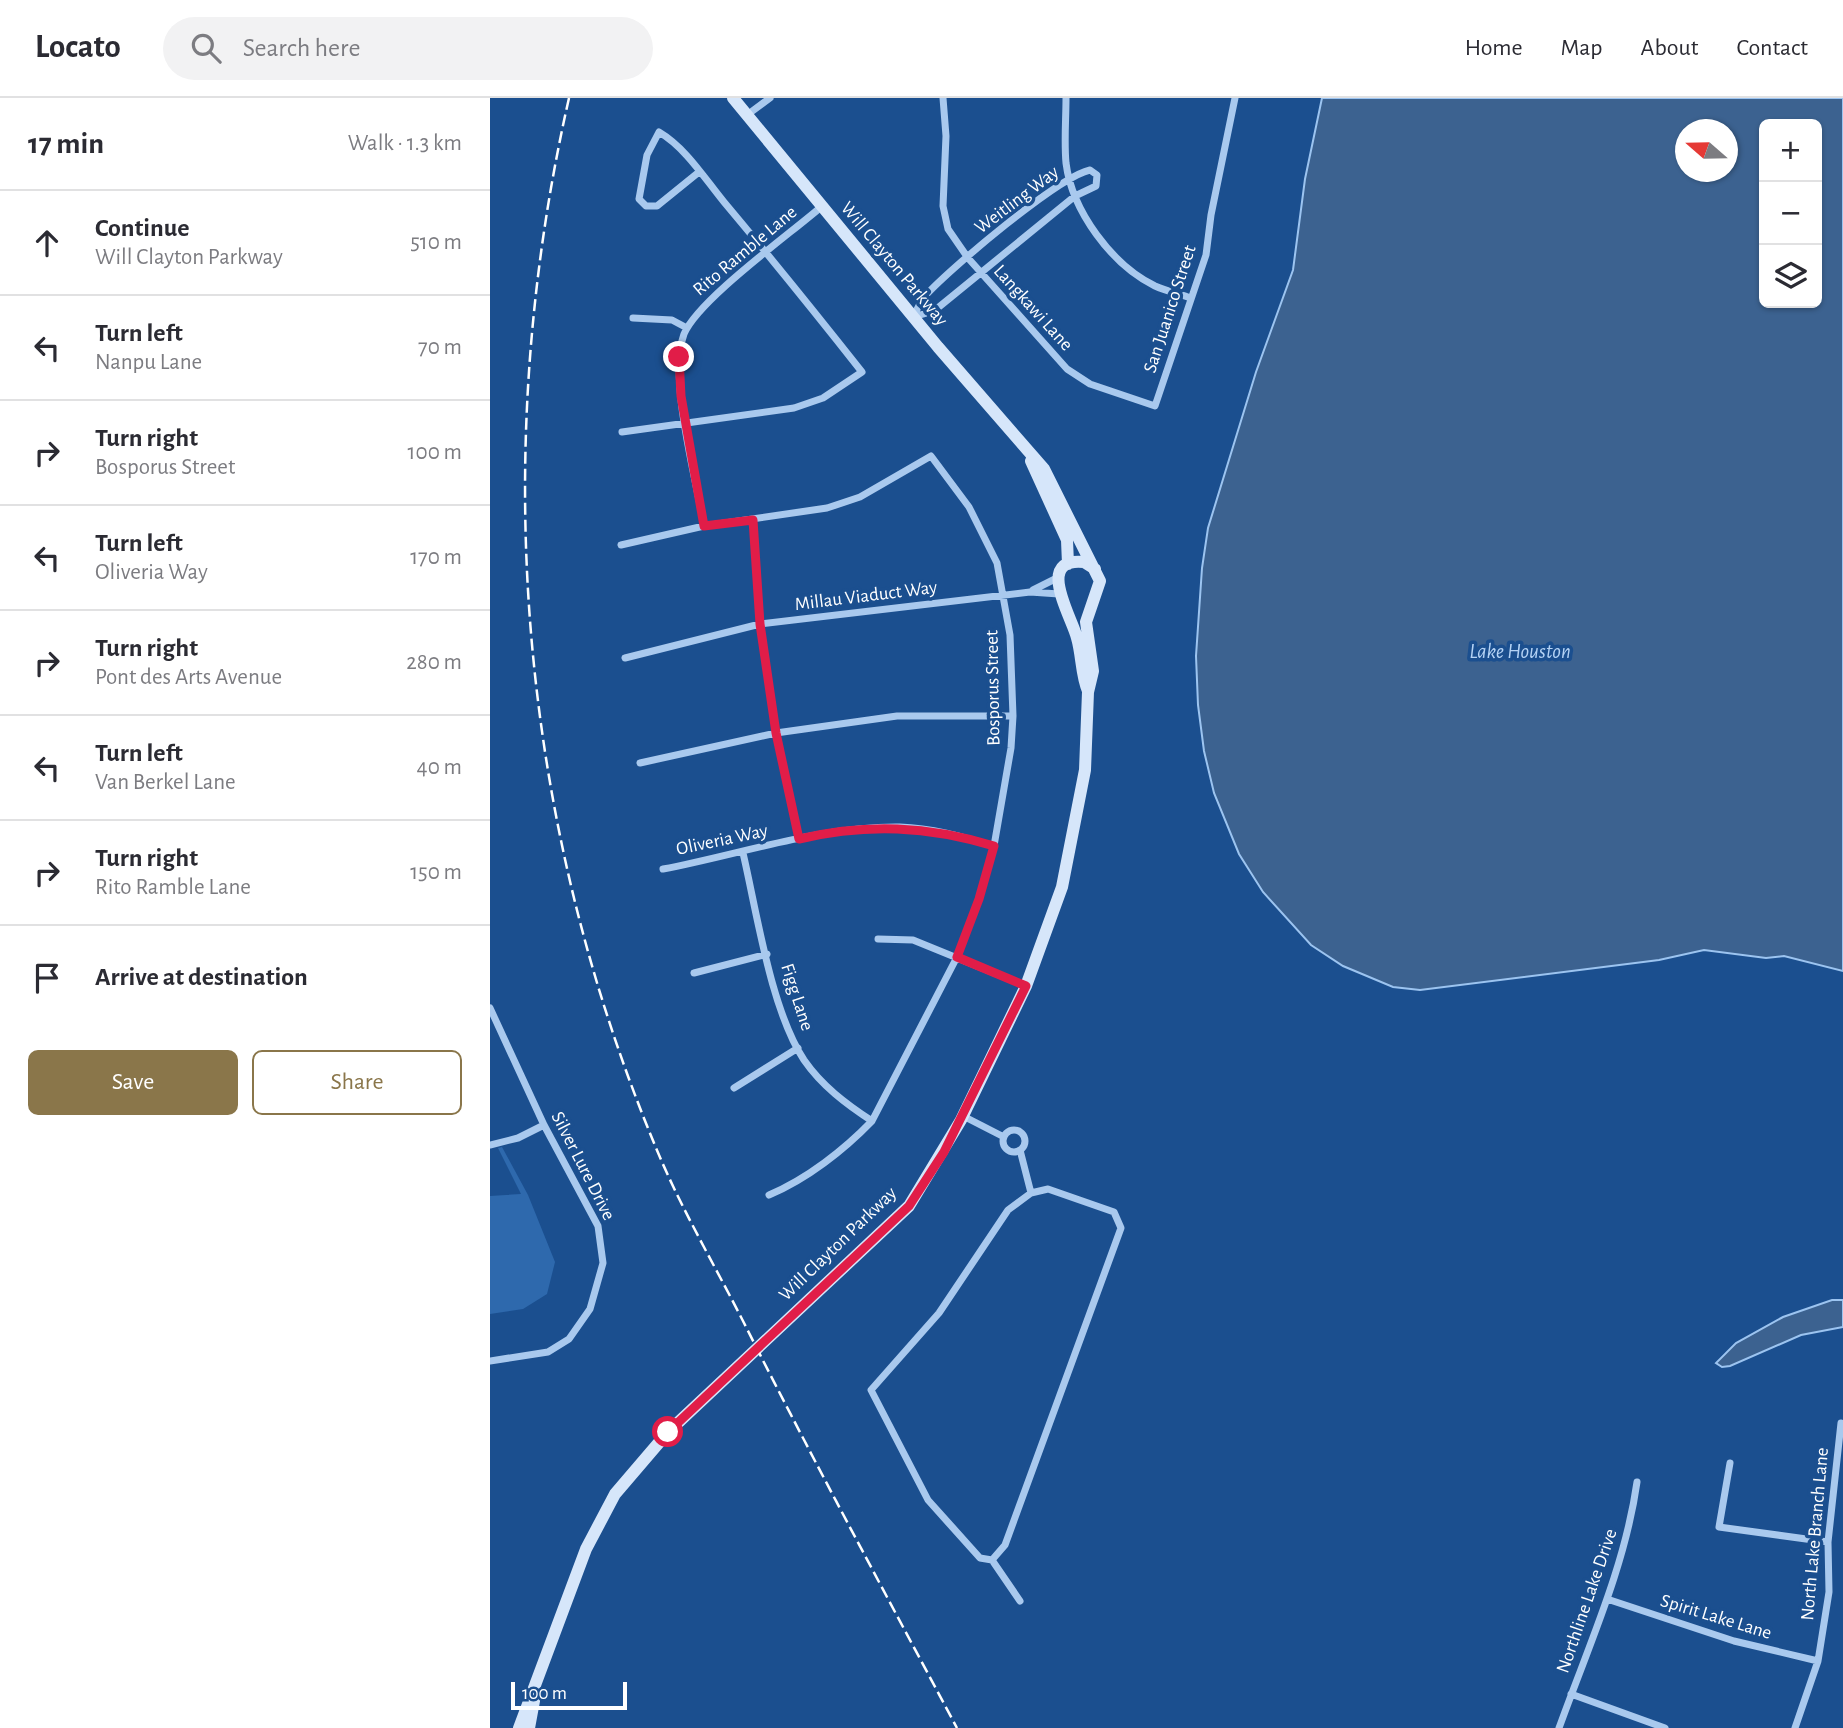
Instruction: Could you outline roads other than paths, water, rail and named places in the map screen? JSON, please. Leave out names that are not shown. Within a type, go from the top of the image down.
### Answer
[{"type":"street","name":"Will Clayton Parkway","points":[[733,98],[913,317],[1028,454],[1044,469],[1095,569]]},
{"type":"street","points":[[747,115],[770,98]]},
{"type":"street","name":"Langkawi Lane","points":[[943,98],[946,136],[944,219],[953,239],[1067,369],[1090,384],[1155,406]]},
{"type":"street","points":[[1066,98],[1066,163],[1075,196],[1099,237],[1132,271],[1156,286],[1191,298]]},
{"type":"street","name":"San Juanico Street","points":[[1155,406],[1206,255],[1211,215],[1235,98]]},
{"type":"street","points":[[622,432],[794,408],[823,398],[862,372],[766,253],[676,144],[659,132],[647,155],[639,200],[646,206],[657,206],[699,172]]},
{"type":"street","name":"Weitling Way","points":[[1090,170],[1098,178],[1096,186],[1075,196],[934,311],[913,317],[925,295],[1046,193],[1090,170]]},
{"type":"street","name":"Rito Ramble Lane","points":[[704,526],[686,424],[679,357],[688,328],[701,309],[821,207]]},
{"type":"street","points":[[633,317],[673,320],[688,328]]},
{"type":"street","name":"Will Clayton Parkway","points":[[1028,454],[1068,540],[1068,564]]},
{"type":"street","name":"Bosporus Street","points":[[753,520],[806,514],[843,503],[875,489],[931,456],[952,481],[985,533],[1005,596],[1013,716],[1005,791],[994,846],[979,899],[957,957],[872,1121],[857,1136],[792,1185],[769,1195]]},
{"type":"street","points":[[621,545],[704,526],[753,520],[760,624],[776,733],[799,839]]},
{"type":"street","points":[[1084,562],[1095,569],[1100,581],[1094,599],[1078,605],[1060,596],[1057,578],[1068,564],[1084,562]]},
{"type":"street","name":"Millau Viaduct Way","points":[[1030,592],[1057,578]]},
{"type":"street","name":"Millau Viaduct Way","points":[[625,658],[760,624],[1030,592],[1060,596]]},
{"type":"street","name":"Will Clayton Parkway","points":[[1060,596],[1077,637],[1088,692]]},
{"type":"street","name":"Will Clayton Parkway","points":[[520,1728],[586,1549],[615,1494],[652,1448],[909,1206],[944,1152],[963,1116],[1026,986],[1049,929],[1072,848],[1085,770],[1088,692],[1093,671],[1086,622],[1094,599]]},
{"type":"street","points":[[640,763],[776,733],[897,716],[1013,716]]},
{"type":"street","name":"Oliveria Way","points":[[663,869],[854,829],[903,827],[951,833],[994,846]]},
{"type":"street","name":"Figg Lane","points":[[743,853],[785,1020],[797,1048],[816,1075],[835,1094],[872,1121]]},
{"type":"street","points":[[878,939],[913,940],[1026,986]]},
{"type":"street","points":[[694,973],[767,954]]},
{"type":"street","name":"Silver Lure Drive","points":[[490,1008],[544,1125],[598,1226],[603,1250],[601,1274],[584,1321],[569,1339],[548,1352],[490,1361]]},
{"type":"street","points":[[734,1088],[797,1048]]},
{"type":"street","points":[[963,1116],[1004,1137],[1007,1149],[1020,1150]]},
{"type":"street","points":[[490,1145],[518,1138],[544,1125]]},
{"type":"street","points":[[1004,1137],[1009,1132],[1019,1132],[1025,1141],[1020,1150],[1031,1193]]},
{"type":"street","points":[[992,1560],[1005,1545],[1121,1228],[1115,1212],[1048,1189],[1031,1193],[1008,1210],[939,1312],[870,1390],[928,1500],[980,1558],[992,1560],[1020,1601]]},
{"type":"street","name":"North Lake Branch Lane","points":[[1795,1728],[1818,1661],[1829,1592],[1828,1542],[1840,1423]]},
{"type":"street","points":[[1730,1464],[1719,1527],[1828,1542]]},
{"type":"street","name":"Northline Lake Drive","points":[[1559,1728],[1607,1599],[1630,1522],[1637,1482]]},
{"type":"street","name":"Spirit Lake Lane","points":[[1607,1599],[1734,1641],[1818,1661]]},
{"type":"street","name":"Will Clayton Parkway","points":[[529,1728],[535,1690]]},
{"type":"street","points":[[1571,1694],[1665,1728]]},
{"type":"water","name":"Lake Houston","points":[[1322,98],[1843,98],[1843,971],[1784,956],[1766,958],[1704,950],[1659,960],[1420,990],[1393,987],[1343,966],[1311,945],[1263,892],[1239,854],[1214,793],[1204,751],[1198,705],[1196,656],[1202,568],[1208,528],[1256,372],[1293,270],[1305,179]]},
{"type":"water","points":[[1832,1300],[1843,1300],[1843,1327],[1801,1335],[1730,1366],[1722,1367],[1716,1363],[1736,1343],[1783,1317]]},
{"type":"railway","points":[[569,98],[544,229],[530,362],[525,494],[530,627],[546,759],[572,889],[608,1017],[664,1166],[795,1423],[957,1728]]}]
